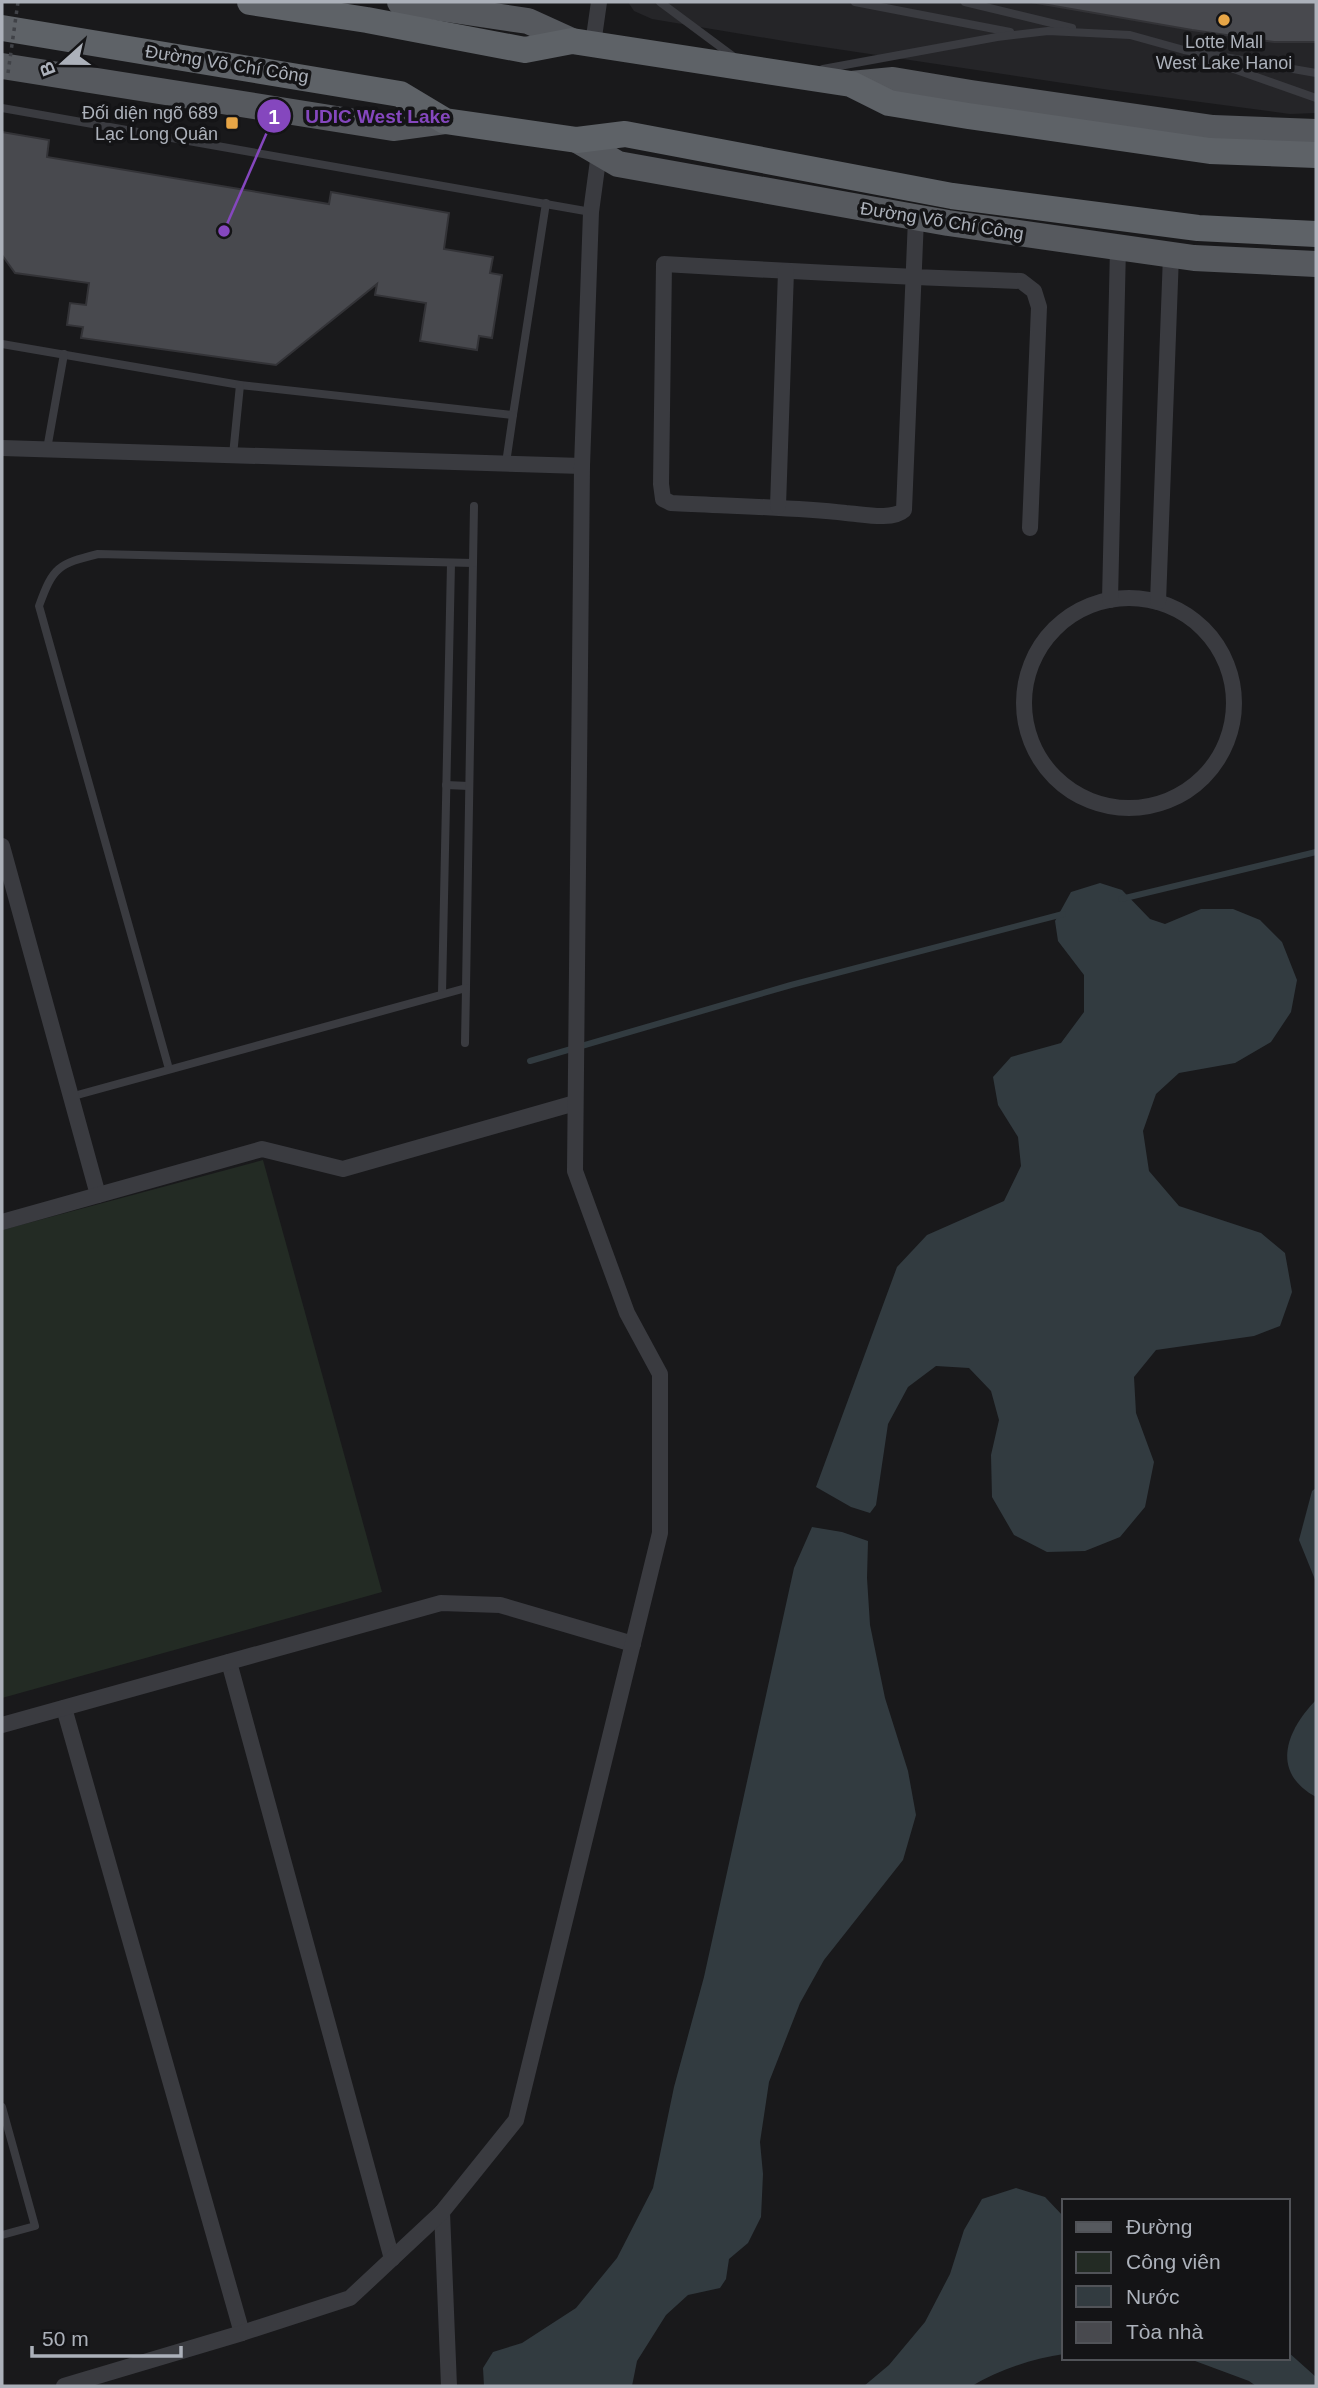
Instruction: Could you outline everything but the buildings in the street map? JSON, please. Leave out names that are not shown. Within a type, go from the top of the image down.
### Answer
[{"type":"highway","points":[[250,2],[367,20],[525,50],[582,42],[851,84],[889,103],[1210,151],[1316,155]]},
{"type":"highway","name":"Đường Võ Chí Công","points":[[2,28],[400,94],[445,121],[577,140],[625,134],[952,196],[1198,228],[1316,234]]},
{"type":"main road","points":[[400,2],[528,21],[582,42]]},
{"type":"main road","name":"Đường Võ Chí Công","points":[[5,69],[393,128],[445,121]]},
{"type":"main road","points":[[851,84],[893,80],[1213,128],[1316,132]]},
{"type":"main road","name":"Đường Võ Chí Công","points":[[577,140],[618,164],[916,218],[1194,258],[1316,264]]},
{"type":"street","points":[[582,42],[599,2]]},
{"type":"street","points":[[64,2386],[350,2298],[442,2212],[516,2120],[660,1534],[660,1374],[627,1313],[575,1171],[582,466],[592,212],[600,153]]},
{"type":"street","points":[[916,218],[912,277],[904,510],[895,516],[778,506],[671,503],[663,499],[664,264],[786,271],[912,277],[1021,281],[1034,291],[1039,307],[1030,528]]},
{"type":"street","points":[[1110,600],[1118,247]]},
{"type":"street","points":[[1158,602],[1171,255]]},
{"type":"street","points":[[778,506],[786,271]]},
{"type":"street","points":[[2,448],[582,466]]},
{"type":"street","points":[[1132,597],[1158,602],[1194,620],[1217,645],[1231,675],[1234,708],[1228,741],[1211,770],[1186,792],[1156,806],[1120,809],[1085,800],[1055,779],[1034,750],[1024,715],[1026,678],[1040,645],[1065,619],[1097,602],[1110,600],[1132,597]]},
{"type":"street","points":[[2,846],[98,1195]]},
{"type":"street","points":[[2,1222],[262,1149],[343,1169],[575,1103]]},
{"type":"street","points":[[2,1724],[441,1602],[500,1605],[633,1644]]},
{"type":"street","points":[[229,1661],[392,2259]]},
{"type":"street","points":[[64,1708],[242,2333]]},
{"type":"street","points":[[442,2212],[449,2386]]},
{"type":"lane","points":[[660,2],[750,69]]},
{"type":"lane","points":[[855,2],[1020,34]]},
{"type":"lane","points":[[965,2],[1088,32]]},
{"type":"lane","points":[[791,75],[1048,31],[1130,35],[1184,50],[1316,73]]},
{"type":"lane","points":[[1184,50],[1221,66],[1316,98]]},
{"type":"lane","points":[[2,108],[592,212]]},
{"type":"lane","points":[[506,463],[546,203]]},
{"type":"lane","points":[[2,344],[240,384],[513,415]]},
{"type":"lane","points":[[47,449],[64,354]]},
{"type":"lane","points":[[233,455],[240,384]]},
{"type":"lane","points":[[465,1043],[474,506]]},
{"type":"lane","points":[[169,1069],[39,606],[49,579],[68,562],[97,554],[473,563]]},
{"type":"lane","points":[[442,994],[451,562]]},
{"type":"lane","points":[[446,785],[469,786]]},
{"type":"lane","points":[[70,1097],[466,988]]},
{"type":"lane","points":[[2,2107],[35,2226],[2,2235]]},
{"type":"path","points":[[5,69],[18,2]]},
{"type":"shaded area","points":[[628,2],[1316,2],[1316,113],[1290,114],[1110,90],[790,42],[652,19],[634,11]]},
{"type":"green space","points":[[263,1160],[382,1592],[2,1698],[2,1230]]},
{"type":"water","points":[[1100,883],[1122,890],[1150,919],[1165,924],[1201,909],[1233,909],[1260,920],[1282,942],[1297,980],[1291,1012],[1271,1042],[1235,1063],[1179,1073],[1156,1094],[1143,1131],[1149,1171],[1179,1206],[1261,1233],[1285,1253],[1292,1292],[1280,1326],[1254,1336],[1156,1350],[1134,1377],[1136,1413],[1154,1462],[1145,1507],[1120,1537],[1085,1551],[1047,1552],[1014,1535],[992,1497],[991,1455],[999,1420],[991,1391],[969,1368],[936,1366],[908,1387],[888,1424],[876,1505],[870,1513],[851,1507],[816,1487],[897,1267],[927,1235],[1004,1201],[1021,1166],[1018,1137],[998,1105],[993,1077],[1011,1057],[1061,1043],[1084,1012],[1084,975],[1058,941],[1055,921],[1071,892]]},
{"type":"water","points":[[1316,1488],[1316,1582],[1299,1540],[1312,1491]]},
{"type":"water","points":[[812,1527],[842,1532],[868,1541],[870,1625],[885,1698],[908,1771],[916,1815],[903,1860],[824,1960],[800,2003],[769,2082],[760,2142],[763,2174],[761,2217],[748,2243],[729,2259],[726,2279],[720,2288],[688,2295],[666,2315],[637,2361],[632,2386],[484,2386],[483,2368],[493,2352],[522,2343],[576,2308],[617,2258],[653,2188],[674,2087],[704,1977],[794,1568]]},
{"type":"water","points":[[1316,1700],[1316,1797],[1292,1776],[1288,1751],[1297,1725]]},
{"type":"water","points":[[1016,2188],[1045,2197],[1062,2215],[1062,2354],[1016,2365],[972,2386],[864,2386],[889,2365],[925,2322],[950,2274],[964,2230],[982,2199]]},
{"type":"water","points":[[1290,2354],[1316,2377],[1316,2386],[1256,2386],[1192,2360],[1290,2360]]},
{"type":"waterway","points":[[1121,899],[1316,852]]},
{"type":"waterway","points":[[530,1061],[791,985],[1063,914]]},
{"type":"place","name":"Lotte Mall West Lake Hanoi","points":[[1224,20]]},
{"type":"place","name":"Đối diện ngõ 689 Lạc Long Quân","points":[[232,123]]},
{"type":"place","name":"UDIC West Lake","points":[[224,231]]}]
